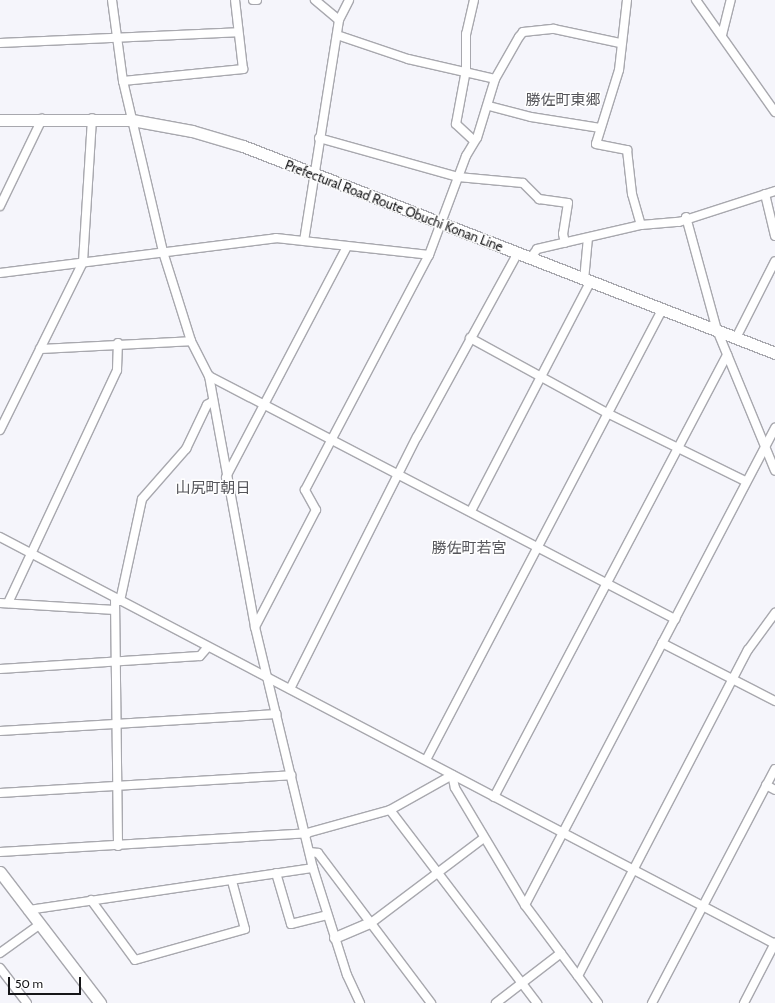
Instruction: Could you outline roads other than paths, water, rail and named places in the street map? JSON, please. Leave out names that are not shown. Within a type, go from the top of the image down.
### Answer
[{"type":"main road","name":"Prefectural Road Route Obuchi Konan Line","points":[[0,120],[92,118],[132,120],[192,131],[314,175],[530,260],[717,330],[775,354]]},
{"type":"main road","points":[[0,872],[100,1003]]},
{"type":"street","points":[[112,0],[116,40],[123,81],[163,252],[191,341],[209,376],[226,477],[255,627],[306,833],[312,868],[326,915],[360,1003]]},
{"type":"street","points":[[123,81],[242,69],[235,0]]},
{"type":"street","points":[[253,0],[258,0]]},
{"type":"street","points":[[315,0],[339,20]]},
{"type":"street","points":[[304,241],[339,20],[350,0]]},
{"type":"street","points":[[474,0],[464,50],[466,70],[456,124],[474,141]]},
{"type":"street","points":[[627,0],[613,94],[600,128],[596,144],[627,150],[632,194],[642,224]]},
{"type":"street","points":[[696,0],[775,112]]},
{"type":"street","points":[[722,35],[731,0]]},
{"type":"street","points":[[255,627],[316,510],[305,490],[333,440],[429,255],[458,177],[489,106],[495,78],[523,32],[554,29],[620,43]]},
{"type":"street","points":[[0,43],[116,40],[238,32]]},
{"type":"street","points":[[337,35],[408,59],[466,70],[495,78]]},
{"type":"street","points":[[489,106],[531,118],[600,128]]},
{"type":"street","points":[[0,430],[83,262],[92,118]]},
{"type":"street","points":[[0,206],[42,119]]},
{"type":"street","points":[[320,138],[458,177],[508,179],[523,183],[539,199],[568,203],[563,234],[565,243]]},
{"type":"street","points":[[530,260],[537,249],[642,224],[679,222],[686,217],[775,191]]},
{"type":"street","points":[[765,194],[775,236]]},
{"type":"street","points":[[686,217],[717,330],[775,471]]},
{"type":"street","points":[[0,272],[276,238],[429,255]]},
{"type":"street","points":[[471,511],[541,377],[587,281],[588,238]]},
{"type":"street","points":[[226,477],[347,247]]},
{"type":"street","points":[[290,689],[470,338],[517,254]]},
{"type":"street","points":[[736,338],[775,261]]},
{"type":"street","points":[[426,760],[609,414],[662,310]]},
{"type":"street","points":[[470,338],[609,414],[745,481]]},
{"type":"street","points":[[40,350],[118,343],[191,341]]},
{"type":"street","points":[[115,610],[4,603],[30,553],[117,370],[118,343]]},
{"type":"street","points":[[494,797],[727,355]]},
{"type":"street","points":[[209,376],[401,474],[675,619]]},
{"type":"street","points":[[118,846],[115,723],[115,610],[142,499],[186,449],[207,406],[214,401]]},
{"type":"street","points":[[525,905],[675,619],[745,481],[775,428]]},
{"type":"street","points":[[0,537],[207,648],[269,680],[290,689],[702,907],[775,944],[744,1003]]},
{"type":"street","points":[[578,976],[733,680],[775,613]]},
{"type":"street","points":[[662,643],[775,702]]},
{"type":"street","points":[[0,669],[115,660],[200,656],[207,648]]},
{"type":"street","points":[[0,731],[276,714]]},
{"type":"street","points":[[652,1003],[775,769]]},
{"type":"street","points":[[0,852],[118,846],[306,833],[390,810],[452,775]]},
{"type":"street","points":[[452,775],[484,838],[525,905],[598,1003]]},
{"type":"street","points":[[0,793],[291,776]]},
{"type":"street","points":[[766,785],[775,790]]},
{"type":"street","points":[[390,810],[537,1003]]},
{"type":"street","points":[[335,938],[371,923],[484,838]]},
{"type":"street","points":[[310,852],[318,853],[431,1003]]},
{"type":"street","points":[[28,910],[312,868]]},
{"type":"street","points":[[276,873],[292,924],[326,915]]},
{"type":"street","points":[[91,900],[136,960],[245,929],[232,881]]},
{"type":"street","points":[[0,953],[39,925]]},
{"type":"street","points":[[496,1003],[561,953]]},
{"type":"street","points":[[0,968],[27,1003]]},
{"type":"district","name":"勝佐町東郷","points":[[563,101]]},
{"type":"district","name":"山尻町朝日","points":[[213,489]]},
{"type":"district","name":"勝佐町若宮","points":[[469,549]]}]
